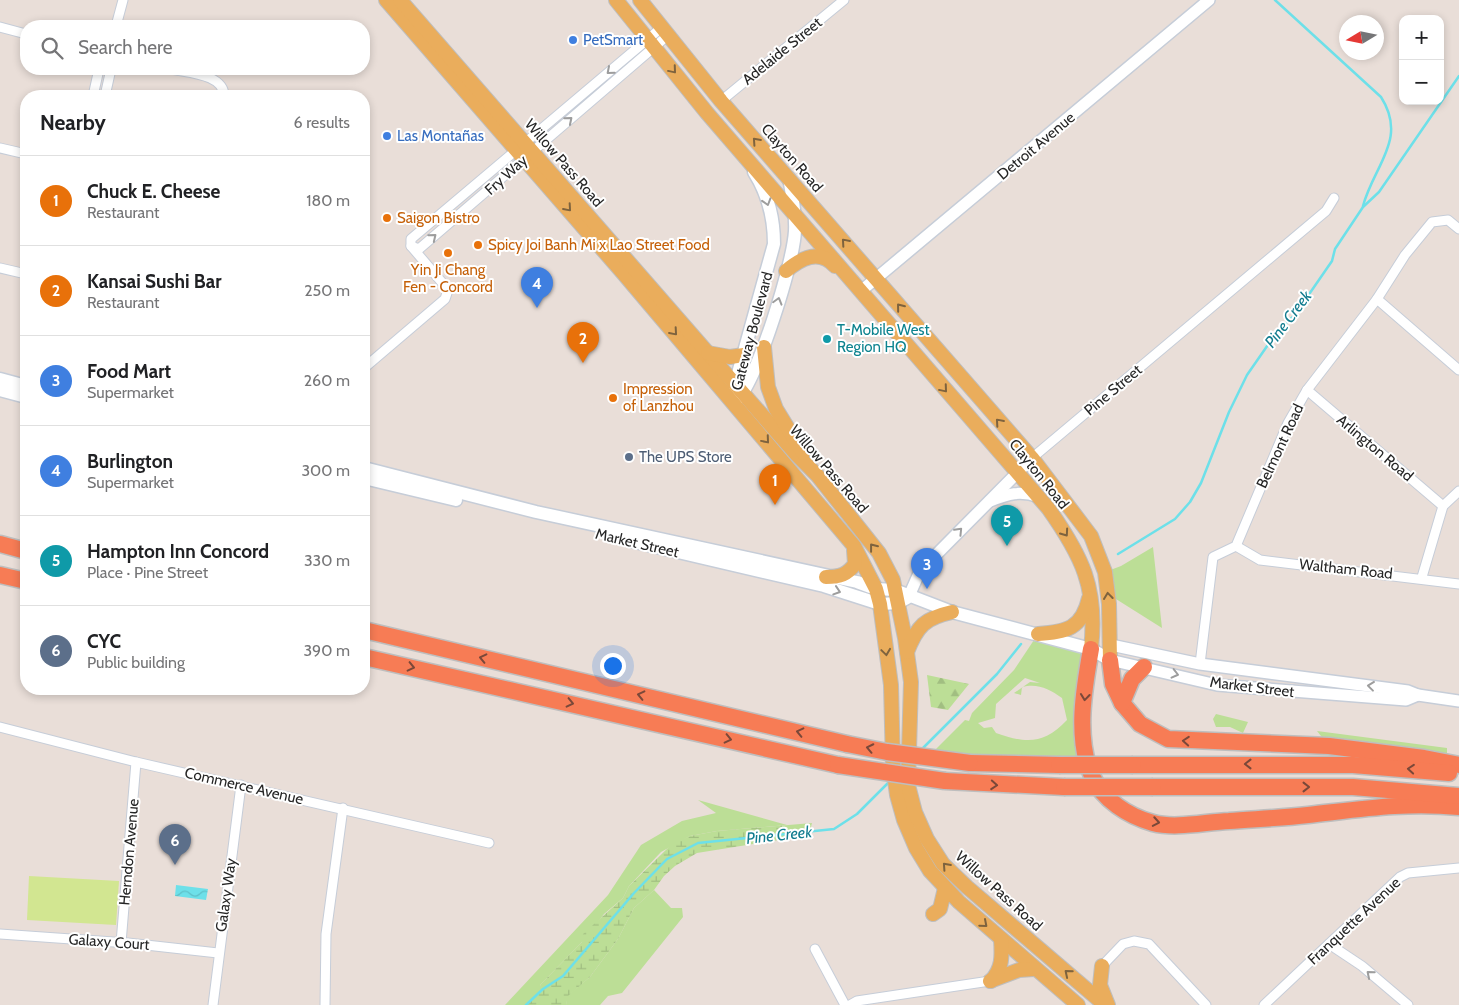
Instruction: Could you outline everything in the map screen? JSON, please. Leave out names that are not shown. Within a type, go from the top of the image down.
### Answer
[{"type":"highway","points":[[0,544],[20,549]]},
{"type":"highway","points":[[0,575],[20,580]]},
{"type":"highway","points":[[370,631],[847,744],[887,752],[970,763],[1059,765],[1353,765],[1459,774]]},
{"type":"highway","points":[[1091,649],[1084,713],[1084,755],[1092,777],[1104,794],[1117,807],[1134,817],[1155,824],[1179,824],[1307,815],[1382,805],[1459,807]]},
{"type":"highway","points":[[1110,652],[1113,684],[1122,703],[1140,724],[1168,739],[1329,746],[1424,758],[1459,765]]},
{"type":"highway","points":[[370,658],[838,764],[945,781],[1064,787],[1353,787],[1459,796]]},
{"type":"highway","points":[[1122,703],[1132,678],[1144,667]]},
{"type":"main road","name":"Willow Pass Road","points":[[386,0],[650,286],[708,353],[854,546],[876,589],[880,604],[901,770],[904,820],[916,848],[930,871],[945,888],[1034,969],[1078,1005]]},
{"type":"main road","name":"Willow Pass Road","points":[[400,0],[612,260],[817,475],[878,553],[901,596],[911,694],[901,770],[908,784],[915,812],[927,839],[943,864],[967,887],[1106,1005]]},
{"type":"main road","name":"Clayton Road","points":[[616,0],[740,150],[889,321],[945,391],[1018,470],[1073,543],[1080,559],[1090,595],[1093,627],[1091,649]]},
{"type":"main road","name":"Clayton Road","points":[[640,0],[721,101],[1032,458],[1091,536],[1105,572],[1110,652]]},
{"type":"main road","name":"Gateway Boulevard","points":[[738,393],[744,355],[774,244],[774,225],[760,181],[740,150]]},
{"type":"main road","name":"Gateway Boulevard","points":[[738,393],[764,348],[794,240],[795,212],[789,178]]},
{"type":"main road","points":[[786,271],[799,260],[820,256],[832,263],[849,283],[863,292]]},
{"type":"main road","points":[[612,260],[643,289],[650,286]]},
{"type":"main road","name":"Clayton Road","points":[[889,321],[900,323],[923,335]]},
{"type":"main road","points":[[764,348],[768,387],[776,409],[817,475]]},
{"type":"main road","points":[[708,353],[730,357],[744,355]]},
{"type":"main road","points":[[0,379],[20,384]]},
{"type":"main road","points":[[0,390],[20,395]]},
{"type":"main road","name":"Market Street","points":[[370,470],[536,512],[826,577],[857,582],[952,612],[1091,649],[1110,652]]},
{"type":"main road","name":"Market Street","points":[[370,479],[824,586],[880,604],[901,596]]},
{"type":"main road","points":[[826,577],[840,577],[849,572],[855,564],[854,546]]},
{"type":"main road","points":[[696,547],[705,552],[728,559],[735,566],[740,562],[760,566],[772,564]]},
{"type":"main road","points":[[1038,634],[1057,633],[1075,626],[1087,609],[1090,595]]},
{"type":"main road","points":[[906,653],[912,638],[924,622],[952,612]]},
{"type":"main road","points":[[933,914],[940,909],[945,888]]},
{"type":"main road","points":[[990,981],[998,973],[1003,959],[1002,939]]},
{"type":"main road","points":[[1102,966],[1100,985],[1106,1005]]},
{"type":"main road","points":[[990,981],[1018,970],[1034,969]]},
{"type":"street","points":[[117,20],[122,0]]},
{"type":"street","name":"Adelaide Street","points":[[721,101],[844,0]]},
{"type":"street","name":"Detroit Avenue","points":[[863,292],[1206,1]]},
{"type":"street","points":[[0,27],[20,32]]},
{"type":"street","name":"Fry Way","points":[[525,151],[411,239],[411,246],[419,249],[525,151],[664,32]]},
{"type":"street","points":[[94,90],[98,75]]},
{"type":"street","points":[[106,90],[110,75]]},
{"type":"street","points":[[198,75],[211,78],[220,84],[224,90]]},
{"type":"street","points":[[0,148],[20,153]]},
{"type":"street","name":"Pine Street","points":[[901,596],[920,571],[1018,470],[1326,211],[1334,198]]},
{"type":"street","name":"Belmont Road","points":[[1236,546],[1288,423],[1307,390],[1377,299],[1405,255],[1432,222],[1448,220],[1459,230]]},
{"type":"street","points":[[370,363],[445,299],[445,286],[411,246]]},
{"type":"street","points":[[0,268],[20,273]]},
{"type":"street","points":[[1377,299],[1459,370]]},
{"type":"street","name":"Arlington Road","points":[[1307,390],[1443,506]]},
{"type":"street","points":[[1422,577],[1443,506],[1459,491]]},
{"type":"street","points":[[986,503],[1013,492],[1027,492],[1039,497]]},
{"type":"street","points":[[1200,664],[1213,557],[1236,546]]},
{"type":"street","name":"Waltham Road","points":[[1236,546],[1260,560],[1422,577],[1459,584]]},
{"type":"street","name":"Market Street","points":[[1110,652],[1408,691],[1418,695],[1459,701]]},
{"type":"street","name":"Market Street","points":[[1110,652],[1144,667],[1217,685],[1406,700],[1418,695]]},
{"type":"street","name":"Commerce Avenue","points":[[0,727],[136,762],[489,843]]},
{"type":"street","name":"Herndon Avenue","points":[[121,943],[136,762]]},
{"type":"street","name":"Galaxy Way","points":[[213,1005],[218,953],[241,785]]},
{"type":"street","points":[[325,1005],[326,934],[343,808]]},
{"type":"street","name":"Franquette Avenue","points":[[1264,1005],[1400,877],[1408,873],[1459,868]]},
{"type":"street","name":"Galaxy Court","points":[[0,934],[121,943],[218,953]]},
{"type":"street","points":[[1102,966],[1123,944],[1134,941],[1149,944],[1206,1005]]},
{"type":"street","points":[[1329,944],[1362,966],[1408,1005]]},
{"type":"street","points":[[815,949],[845,1005]]},
{"type":"street","points":[[850,1005],[857,1001],[990,981]]},
{"type":"green space","points":[[1153,547],[1162,628],[1108,594],[1105,572],[1121,566]]},
{"type":"green space","points":[[1038,634],[1091,649],[1088,765],[927,758],[965,720],[969,721],[972,713],[1014,670]],"holes":[[[1025,678],[1040,683],[1030,682],[1023,687],[1043,688],[1062,698],[1067,720],[1051,734],[1034,740],[1007,737],[996,733],[992,727],[984,728],[978,723],[995,718],[996,704]]]},
{"type":"green space","points":[[927,675],[969,684],[948,710],[931,707]]},
{"type":"green space","points":[[1022,688],[1021,695],[1014,693]]},
{"type":"green space","points":[[1216,714],[1248,722],[1243,733],[1230,727],[1216,727],[1213,719]]},
{"type":"green space","points":[[1317,731],[1447,748],[1447,758],[1329,746]]},
{"type":"green space","points":[[698,800],[787,825],[717,831],[690,836],[661,852],[629,886],[623,898],[604,914],[582,942],[540,985],[543,989],[526,1005],[505,1005],[608,895],[641,845],[682,821],[716,813]]},
{"type":"green space","points":[[812,823],[810,831],[785,839],[697,853],[675,866],[664,876],[654,890],[634,908],[618,939],[590,977],[568,996],[566,1005],[526,1005],[542,989],[540,985],[582,942],[583,934],[623,898],[629,886],[672,844],[690,836],[717,831]]},
{"type":"green space","points":[[29,876],[119,881],[116,925],[27,920]]},
{"type":"green space","points":[[654,890],[671,908],[682,908],[683,917],[622,993],[608,996],[600,1005],[566,1005],[567,996],[590,977],[618,939],[634,908]]},
{"type":"water","points":[[176,885],[208,889],[206,900],[175,896]]},
{"type":"waterway","points":[[1275,0],[1381,97],[1388,112],[1391,126],[1390,139],[1363,206]]},
{"type":"waterway","name":"Pine Creek","points":[[1118,554],[1175,519],[1190,502],[1201,483],[1229,412],[1247,375],[1279,329],[1294,316],[1332,261],[1335,249],[1363,207],[1379,192],[1459,76]]},
{"type":"waterway","name":"Pine Creek","points":[[921,750],[997,674],[1021,644]]},
{"type":"waterway","name":"Pine Creek","points":[[526,1005],[543,989],[563,976],[634,893],[667,859],[698,843],[834,829],[857,814],[890,781]]},
{"type":"place","name":"PetSmart","points":[[573,40]]},
{"type":"place","name":"Las Montañas","points":[[387,136]]},
{"type":"place","name":"Saigon Bistro","points":[[387,218]]},
{"type":"place","name":"Spicy Joi Banh Mi x Lao Street Food","points":[[478,245]]},
{"type":"place","name":"Yin Ji Chang Fen - Concord","points":[[448,253]]},
{"type":"place","name":"Burlington","points":[[537,308]]},
{"type":"place","name":"T-Mobile West Region HQ","points":[[827,339]]},
{"type":"place","name":"Kansai Sushi Bar","points":[[583,363]]},
{"type":"place","name":"Impression of Lanzhou","points":[[613,398]]},
{"type":"place","name":"The UPS Store","points":[[629,457]]},
{"type":"place","name":"Chuck E. Cheese","points":[[775,505]]},
{"type":"place","name":"Hampton Inn Concord","points":[[1007,546]]},
{"type":"place","name":"Food Mart","points":[[927,589]]},
{"type":"place","name":"CYC","points":[[175,865]]}]
